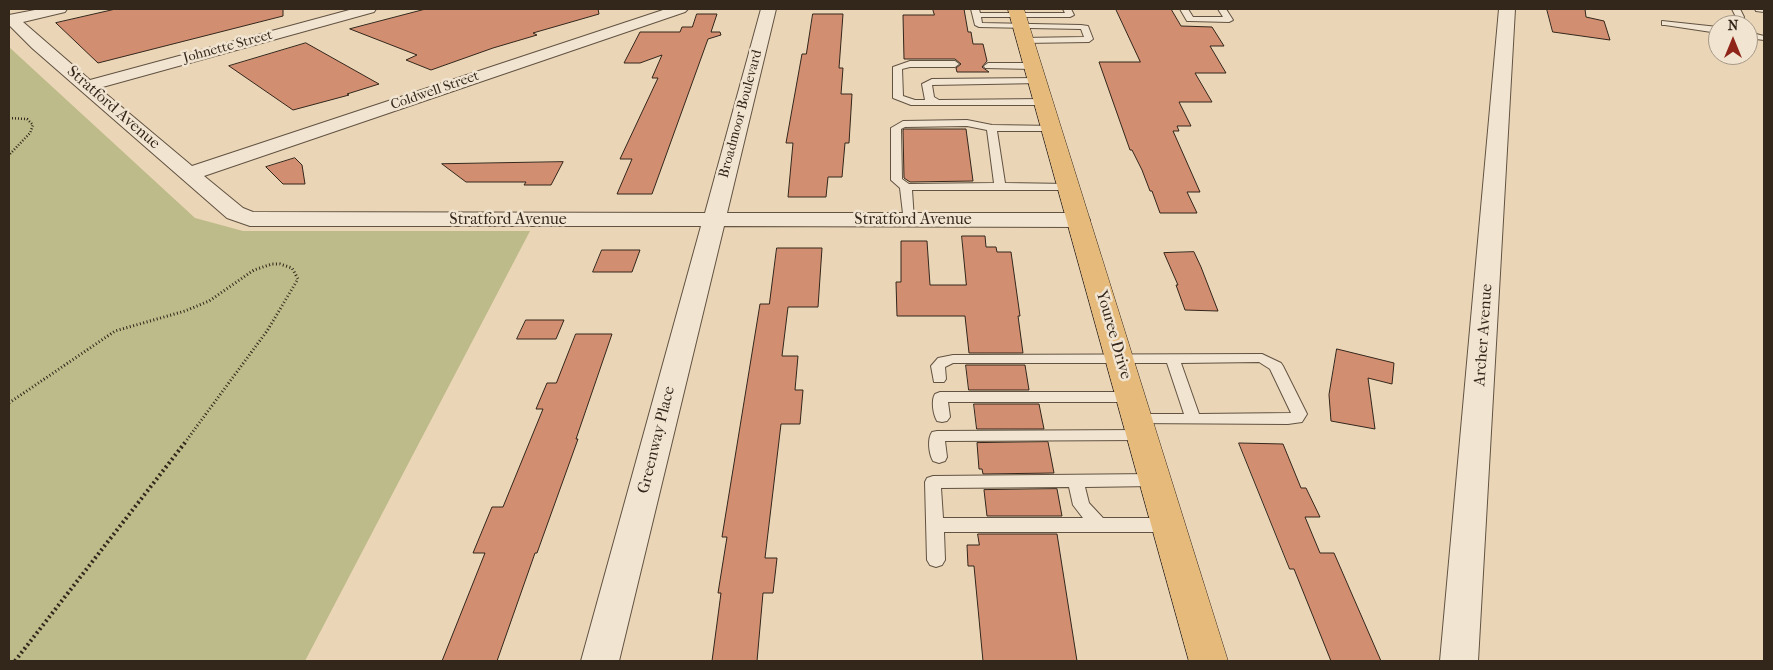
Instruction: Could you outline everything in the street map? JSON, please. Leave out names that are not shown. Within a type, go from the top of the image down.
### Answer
[{"type":"main road","name":"Youree Drive","points":[[1020,23],[1209,661]]},
{"type":"street","points":[[10,20],[60,9]]},
{"type":"street","name":"Johnette Street","points":[[87,86],[369,9]]},
{"type":"street","name":"Coldwell Street","points":[[189,174],[680,9]]},
{"type":"street","name":"Broadmoor Boulevard","points":[[714,219],[769,9]]},
{"type":"street","name":"Archer Avenue","points":[[1459,661],[1506,9]]},
{"type":"street","name":"Stratford Avenue","points":[[10,20],[189,174],[235,212],[250,219],[1079,220]]},
{"type":"street","name":"Greenway Place","points":[[600,661],[714,219]]},
{"type":"lane","points":[[976,12],[979,25],[1020,23],[1070,15],[1067,9]]},
{"type":"lane","points":[[1184,9],[1190,20],[1229,20],[1222,9]]},
{"type":"lane","points":[[1759,9],[1764,10]]},
{"type":"lane","points":[[1665,22],[1708,28]]},
{"type":"lane","points":[[1020,23],[1081,27],[1085,28],[1089,39],[1020,23]]},
{"type":"lane","points":[[956,66],[902,65],[897,67],[898,98],[914,103],[1044,102]]},
{"type":"lane","points":[[988,66],[1002,66],[1035,73]]},
{"type":"lane","points":[[938,103],[929,98],[927,84],[1035,73]]},
{"type":"lane","points":[[1051,128],[992,128],[968,123],[903,124],[896,128],[897,180],[906,187],[1069,186]]},
{"type":"lane","points":[[992,128],[1000,186]]},
{"type":"lane","points":[[906,187],[908,220]]},
{"type":"lane","points":[[1172,358],[1193,419]]},
{"type":"lane","points":[[939,379],[938,366],[943,361],[953,359],[1262,358],[1276,366],[1299,414],[1297,418],[1288,420],[1137,417],[940,398],[942,417]]},
{"type":"lane","points":[[939,457],[937,436],[1137,417]]},
{"type":"lane","points":[[936,560],[933,482],[1155,480]]},
{"type":"lane","points":[[1076,481],[1081,505],[1099,525]]},
{"type":"lane","points":[[935,525],[1168,525]]},
{"type":"path","points":[[9,118],[27,119],[33,124],[30,133],[9,155]]},
{"type":"path","points":[[9,403],[114,331],[201,305],[254,270],[272,264],[280,264],[292,268],[298,279],[283,306],[257,345],[147,495],[15,661]]},
{"type":"shaded area","points":[[9,47],[195,218],[243,231],[530,231],[305,661],[9,661]]},
{"type":"building","points":[[116,9],[283,9],[283,16],[98,63],[56,23]]},
{"type":"building","points":[[426,9],[598,9],[599,14],[533,33],[537,35],[431,70],[406,60],[417,55],[350,29]]},
{"type":"building","points":[[933,9],[964,9],[968,32],[971,32],[973,44],[983,44],[987,61],[982,67],[989,72],[957,72],[956,68],[961,64],[955,59],[904,59],[903,15],[934,15]]},
{"type":"building","points":[[1116,9],[1171,9],[1181,26],[1212,27],[1224,46],[1210,46],[1226,73],[1195,73],[1212,102],[1179,102],[1191,126],[1177,126],[1179,131],[1173,131],[1200,192],[1187,192],[1197,213],[1160,213],[1142,170],[1132,150],[1130,150],[1099,62],[1140,62]]},
{"type":"building","points":[[1547,9],[1585,9],[1586,17],[1604,21],[1610,40],[1553,32]]},
{"type":"building","points":[[697,14],[717,14],[711,32],[720,32],[721,35],[708,39],[652,194],[617,194],[632,159],[620,159],[658,78],[652,78],[662,55],[640,63],[624,63],[640,32],[680,32],[682,27],[692,27]]},
{"type":"building","points":[[813,14],[843,14],[839,68],[843,68],[841,94],[852,94],[849,143],[845,143],[842,177],[828,177],[826,197],[788,197],[793,143],[786,143],[802,54],[806,54]]},
{"type":"building","points":[[306,43],[379,84],[347,94],[349,95],[293,110],[229,66]]},
{"type":"building","points":[[966,129],[973,181],[910,182],[904,178],[903,130]]},
{"type":"building","points":[[295,158],[302,165],[305,184],[283,184],[266,167]]},
{"type":"building","points":[[563,162],[551,185],[524,185],[526,182],[466,182],[442,164]]},
{"type":"building","points":[[962,236],[985,236],[986,247],[996,247],[997,252],[1011,252],[1023,353],[969,353],[965,316],[897,316],[896,282],[901,282],[901,241],[927,241],[930,285],[966,285]]},
{"type":"building","points":[[777,248],[822,248],[818,307],[788,307],[782,356],[798,356],[795,390],[803,390],[800,424],[781,424],[765,558],[777,558],[773,593],[763,593],[757,661],[712,661],[721,593],[718,593],[727,537],[722,537],[760,304],[769,304]]},
{"type":"building","points":[[602,250],[640,250],[632,272],[593,272]]},
{"type":"building","points":[[1194,252],[1218,311],[1185,310],[1176,285],[1178,285],[1164,253]]},
{"type":"building","points":[[526,320],[564,320],[556,339],[517,339]]},
{"type":"building","points":[[576,334],[612,334],[576,439],[578,439],[497,661],[442,661],[485,553],[473,553],[492,507],[503,507],[543,409],[536,409],[547,383],[556,383]]},
{"type":"building","points":[[1337,349],[1394,363],[1392,384],[1368,378],[1375,429],[1331,421],[1329,395]]},
{"type":"building","points":[[966,365],[1025,365],[1029,390],[969,390]]},
{"type":"building","points":[[974,404],[1039,404],[1044,429],[977,429]]},
{"type":"building","points":[[1048,442],[1054,473],[983,474],[982,469],[979,469],[977,443]]},
{"type":"building","points":[[1239,443],[1283,444],[1301,488],[1306,488],[1320,517],[1305,517],[1320,553],[1334,553],[1381,661],[1331,661],[1294,569],[1290,569]]},
{"type":"building","points":[[1057,489],[1062,516],[987,516],[984,490]]},
{"type":"building","points":[[978,534],[1057,534],[1077,661],[983,661],[974,566],[968,566],[967,545],[979,545]]}]
